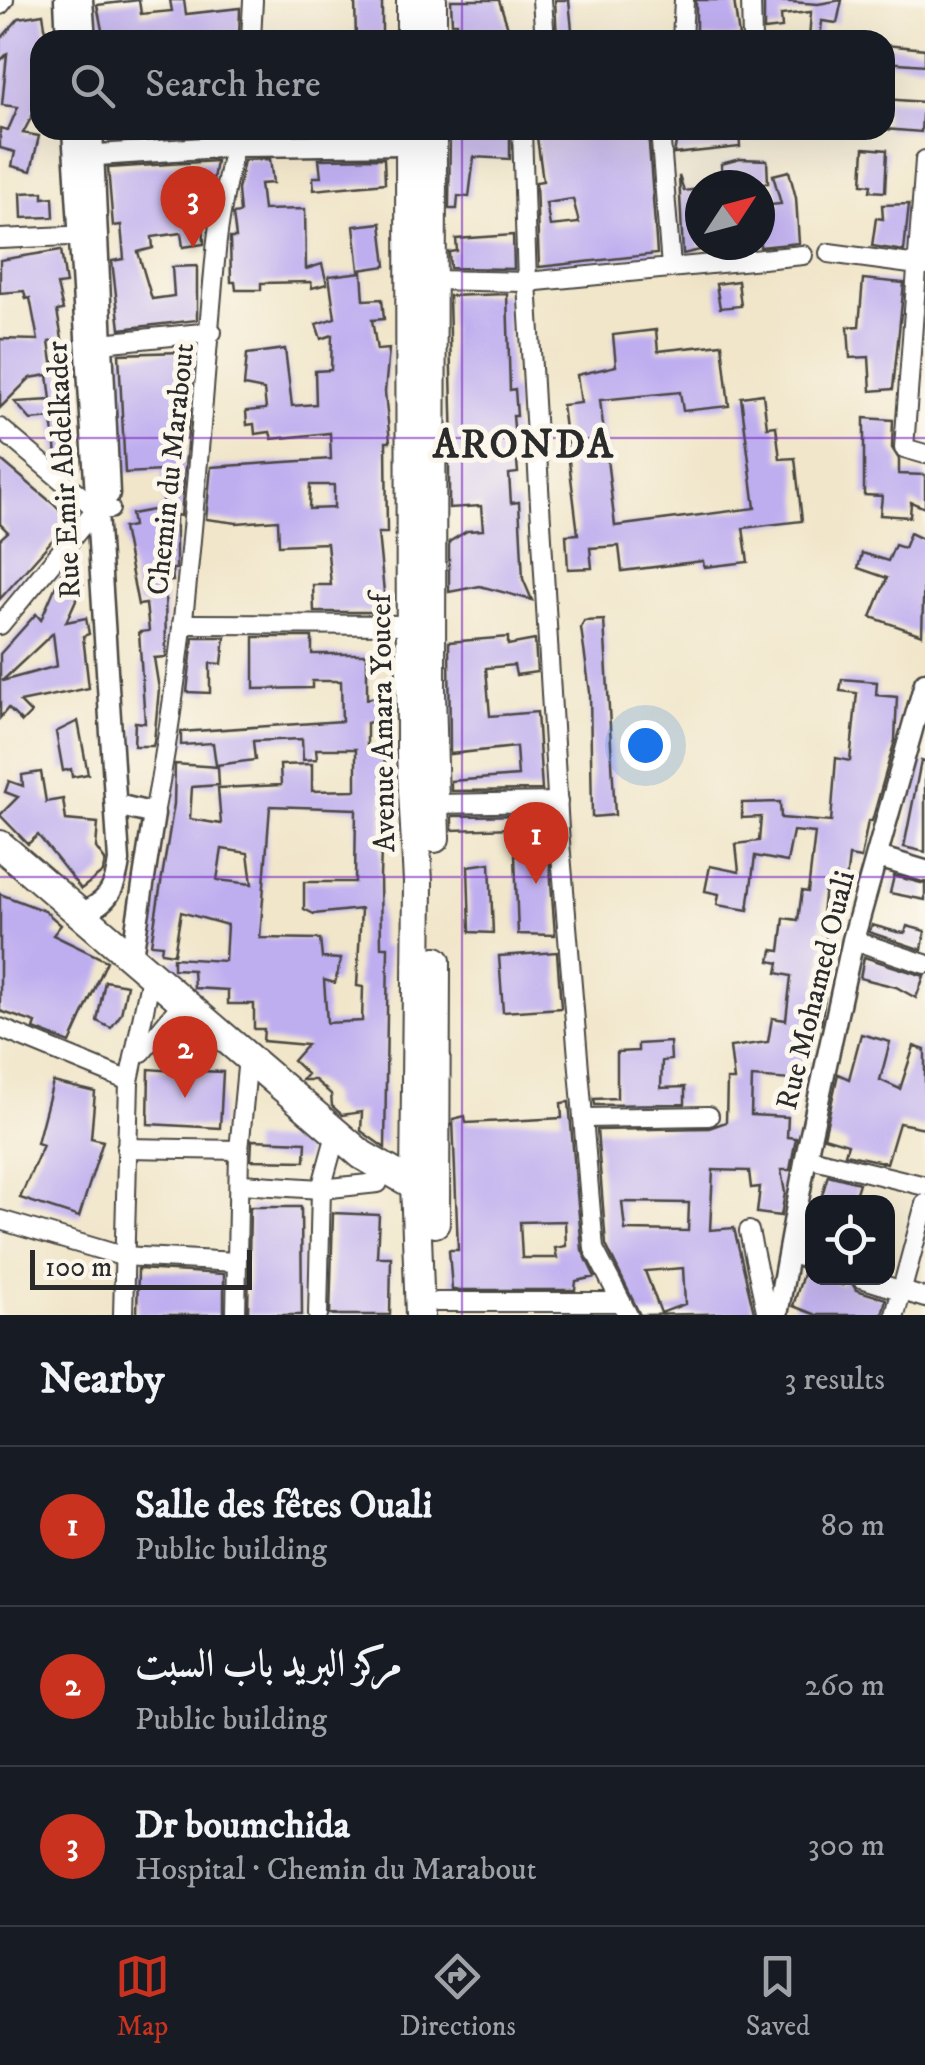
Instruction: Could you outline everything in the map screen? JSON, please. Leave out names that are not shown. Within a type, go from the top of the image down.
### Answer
[{"type":"main road","points":[[411,0],[411,30]]},
{"type":"main road","points":[[432,0],[432,30]]},
{"type":"main road","name":"Avenue Amara Youcef","points":[[417,140],[422,625],[434,804],[423,1200]]},
{"type":"main road","name":"Avenue Amara Youcef","points":[[422,625],[411,756],[418,882],[415,1146],[431,1311]]},
{"type":"main road","points":[[0,845],[337,1131],[379,1176],[423,1200]]},
{"type":"main road","points":[[379,1176],[401,1162],[415,1146]]},
{"type":"street","points":[[65,0],[66,30]]},
{"type":"street","points":[[82,0],[84,30]]},
{"type":"street","points":[[252,30],[254,0]]},
{"type":"street","points":[[542,0],[544,30]]},
{"type":"street","points":[[682,30],[684,0]]},
{"type":"street","points":[[751,0],[752,30]]},
{"type":"street","name":"Rue Emir Abdelkader","points":[[77,140],[84,156]]},
{"type":"street","name":"Rue Emir Abdelkader","points":[[78,915],[104,904],[116,886],[117,805],[123,781],[88,235],[84,156],[89,140]]},
{"type":"street","points":[[84,156],[219,140]]},
{"type":"street","name":"Chemin du Marabout","points":[[154,814],[172,722],[212,332],[216,248],[236,140]]},
{"type":"street","points":[[431,1311],[624,1309],[594,1250],[558,802],[522,140]]},
{"type":"street","points":[[661,140],[671,268]]},
{"type":"street","points":[[925,160],[904,448],[925,454]]},
{"type":"street","points":[[0,238],[88,235]]},
{"type":"street","name":"Rue Emir Abdelkader","points":[[88,235],[101,343],[103,509]]},
{"type":"street","points":[[828,253],[920,265]]},
{"type":"street","points":[[420,280],[527,282],[802,255]]},
{"type":"street","points":[[101,343],[212,332]]},
{"type":"street","points":[[0,428],[103,509],[0,624]]},
{"type":"street","points":[[182,624],[422,625]]},
{"type":"street","name":"Rue Mohamed Ouali","points":[[778,1315],[806,1157],[853,940],[925,683]]},
{"type":"street","points":[[434,804],[558,802]]},
{"type":"street","points":[[117,805],[154,814],[136,1061],[129,1081],[122,1315]]},
{"type":"street","points":[[878,857],[925,871]]},
{"type":"street","points":[[853,940],[925,964]]},
{"type":"street","points":[[136,1061],[184,1002]]},
{"type":"street","points":[[0,1028],[129,1081]]},
{"type":"street","points":[[236,1315],[240,1150],[248,1057]]},
{"type":"street","points":[[584,1118],[709,1116]]},
{"type":"street","points":[[318,1315],[321,1189],[337,1131]]},
{"type":"street","points":[[126,1148],[240,1150]]},
{"type":"street","points":[[806,1157],[925,1186]]},
{"type":"street","points":[[241,1184],[321,1189],[379,1176]]},
{"type":"street","points":[[896,1315],[925,1204]]},
{"type":"street","points":[[0,1220],[122,1256],[237,1262]]},
{"type":"street","points":[[749,1231],[767,1315]]},
{"type":"street","points":[[790,1253],[805,1258]]},
{"type":"street","points":[[881,1285],[925,1298]]},
{"type":"building","points":[[139,0],[141,14],[172,11],[170,0],[184,0],[186,14],[240,8],[239,30],[102,30],[97,5]]},
{"type":"building","points":[[355,0],[382,0],[382,30],[356,30]]},
{"type":"building","points":[[451,0],[499,0],[509,30],[457,30],[457,23],[452,23]]},
{"type":"building","points":[[555,0],[569,0],[572,30],[556,30]]},
{"type":"building","points":[[696,0],[734,0],[738,30],[696,30]]},
{"type":"building","points":[[764,0],[818,4],[842,0],[837,23],[822,21],[821,30],[810,30],[811,12],[781,15],[782,28],[764,30]]},
{"type":"building","points":[[43,14],[46,30],[30,30],[30,120],[23,133],[30,134],[30,140],[38,140],[31,171],[12,166],[15,152],[0,148],[0,128],[8,130],[18,107],[2,105],[7,54],[0,61],[0,40],[19,18]]},
{"type":"building","points":[[895,46],[925,49],[925,65],[895,63]]},
{"type":"building","points":[[895,100],[923,102],[921,132],[895,130]]},
{"type":"building","points":[[450,140],[510,140],[510,159],[474,157],[469,197],[458,196],[457,209],[449,209]]},
{"type":"building","points":[[537,140],[649,140],[657,254],[539,267],[536,182],[543,181]],"holes":[[[573,199],[579,223],[550,226],[546,203]]]},
{"type":"building","points":[[676,140],[740,140],[740,147],[674,154]]},
{"type":"building","points":[[864,148],[887,150],[885,192],[870,191],[871,185],[862,184]]},
{"type":"building","points":[[384,158],[385,183],[314,190],[313,177],[321,177],[319,159]]},
{"type":"building","points":[[270,159],[273,183],[260,184],[263,210],[305,209],[306,269],[322,264],[327,284],[312,288],[311,282],[261,283],[261,290],[236,290],[235,282],[231,282],[230,238],[236,238],[233,214],[240,213],[238,190],[244,160]]},
{"type":"building","points":[[740,159],[767,160],[767,170],[721,170],[721,164]]},
{"type":"building","points":[[216,161],[208,211],[203,211],[204,244],[183,247],[181,233],[152,237],[153,248],[138,252],[152,299],[174,296],[172,267],[197,266],[197,320],[120,329],[112,261],[124,259],[121,225],[113,226],[108,168]]},
{"type":"building","points":[[789,171],[796,198],[799,243],[775,245],[775,205],[781,204],[775,174]]},
{"type":"building","points":[[679,176],[685,191],[683,254]]},
{"type":"building","points":[[43,192],[43,198],[53,197],[54,217],[22,218],[21,193]]},
{"type":"building","points":[[909,204],[904,251],[872,246],[876,218],[883,219],[882,205]]},
{"type":"building","points":[[381,223],[386,266],[359,270],[354,226]]},
{"type":"building","points":[[513,235],[514,269],[450,268],[449,252],[457,251],[456,239]]},
{"type":"building","points":[[61,250],[66,284],[57,285],[63,310],[57,311],[62,339],[49,342],[52,362],[61,361],[63,381],[71,380],[72,453],[56,455],[52,418],[31,420],[15,402],[51,400],[48,375],[30,378],[0,408],[0,339],[38,340],[30,298],[26,299],[24,291],[0,293],[0,260]]},
{"type":"building","points":[[362,272],[364,300],[382,299],[384,319],[372,320],[377,350],[389,349],[385,392],[390,442],[386,442],[387,533],[378,533],[386,612],[314,612],[313,585],[331,585],[327,543],[279,545],[278,520],[237,523],[206,519],[211,467],[331,459],[330,433],[272,439],[270,432],[255,434],[254,424],[247,425],[246,411],[266,409],[264,390],[244,386],[247,354],[285,349],[292,406],[316,404],[315,371],[331,370],[332,335],[321,339],[316,324],[335,318],[329,276]],"holes":[[[310,485],[334,485],[334,508],[309,509]]]},
{"type":"building","points":[[863,279],[904,283],[893,389],[871,391],[869,357],[850,358],[848,327],[859,326]]},
{"type":"building","points":[[738,281],[741,306],[720,308],[716,284]]},
{"type":"building","points":[[507,294],[510,390],[515,389],[517,416],[513,416],[518,473],[509,474],[511,503],[519,502],[523,579],[532,600],[480,586],[449,592],[449,542],[467,531],[483,530],[481,506],[449,508],[449,448],[453,448],[449,296]]},
{"type":"building","points":[[656,330],[658,351],[722,344],[729,406],[683,411],[680,392],[600,400],[615,526],[755,508],[741,397],[763,394],[767,427],[776,426],[780,459],[795,458],[802,521],[743,528],[748,562],[704,567],[703,561],[622,571],[619,546],[590,548],[592,568],[568,569],[566,535],[578,534],[562,405],[581,403],[577,375],[616,366],[613,335]]},
{"type":"building","points":[[195,346],[181,516],[176,515],[176,569],[172,569],[173,581],[165,581],[166,657],[154,658],[159,689],[154,742],[153,746],[134,746],[135,722],[145,723],[139,632],[149,631],[146,604],[138,605],[123,528],[133,526],[131,514],[164,508],[162,471],[125,473],[119,354],[181,352],[180,348]]},
{"type":"building","points":[[864,418],[893,420],[892,448],[899,459],[899,474],[925,475],[925,508],[911,502],[910,517],[880,515],[882,496],[864,495]]},
{"type":"building","points":[[0,459],[71,519],[0,599],[0,539],[8,532],[0,524]]},
{"type":"building","points":[[910,533],[925,540],[922,635],[871,617],[887,578],[858,568],[862,553],[888,561],[895,545],[904,548]]},
{"type":"building","points":[[61,574],[83,584],[66,622],[86,618],[89,634],[83,636],[89,688],[20,702],[31,713],[22,722],[8,708],[0,718],[0,654],[36,614],[41,620]],"holes":[[[53,633],[57,666],[2,681]]]},
{"type":"building","points":[[604,620],[615,815],[592,817],[590,692],[581,628],[584,621]]},
{"type":"building","points":[[193,637],[225,637],[222,664],[210,663],[210,693],[187,692]]},
{"type":"building","points":[[254,637],[312,637],[312,654],[367,654],[367,699],[386,694],[392,717],[367,723],[367,751],[385,751],[380,876],[381,947],[388,947],[385,1148],[361,1131],[362,1112],[342,1115],[332,1106],[331,1094],[315,1080],[302,1080],[307,1074],[293,1061],[307,1045],[263,1041],[264,1029],[254,1029],[254,1004],[228,1004],[228,990],[194,988],[193,970],[173,969],[173,958],[225,961],[227,925],[181,912],[174,954],[161,952],[162,945],[151,944],[174,804],[175,764],[218,767],[219,785],[192,787],[190,819],[221,824],[218,788],[281,785],[280,765],[312,764],[312,791],[356,790],[356,749],[316,749],[317,759],[303,760],[302,739],[253,741],[255,760],[216,765],[213,743],[181,745],[181,732],[342,721],[341,681],[312,681],[312,688],[254,689]],"holes":[[[270,806],[356,809],[355,882],[304,882],[304,909],[314,914],[361,909],[357,986],[363,987],[362,1021],[327,1023],[324,980],[335,983],[341,959],[322,958],[320,939],[260,938]],[[222,849],[248,853],[252,884],[217,880]]]},
{"type":"building","points":[[508,637],[508,645],[535,640],[537,672],[516,675],[514,665],[486,668],[490,716],[537,712],[542,790],[451,791],[451,781],[518,776],[516,747],[450,754],[449,642]]},
{"type":"building","points":[[842,679],[877,682],[876,695],[897,697],[895,740],[872,821],[868,821],[861,858],[849,856],[845,890],[825,887],[821,933],[826,934],[816,995],[825,996],[821,1024],[808,1022],[805,1081],[752,1077],[751,1115],[788,1117],[787,1137],[796,1138],[790,1170],[781,1170],[785,1193],[781,1216],[757,1213],[760,1187],[751,1188],[749,1171],[713,1170],[710,1230],[734,1228],[754,1313],[640,1315],[606,1245],[597,1130],[709,1128],[726,1122],[727,1080],[734,1080],[730,1047],[768,1042],[772,1018],[786,1020],[791,976],[777,973],[779,963],[770,961],[772,950],[780,951],[784,918],[798,920],[802,891],[808,892],[815,833],[793,831],[787,862],[755,856],[748,910],[717,905],[719,894],[705,891],[710,866],[739,872],[736,844],[759,841],[761,817],[742,818],[742,803],[780,802],[781,818],[831,822],[836,758],[850,761],[857,693],[840,691]],"holes":[[[622,1202],[689,1203],[688,1231],[625,1230]],[[683,1268],[685,1304],[661,1313],[645,1271]]]},
{"type":"building","points":[[78,721],[88,774],[72,777],[71,769],[63,771],[56,732]]},
{"type":"building","points":[[921,761],[925,762],[925,852],[904,847]]},
{"type":"building","points":[[41,772],[46,802],[63,799],[66,820],[98,823],[96,848],[105,860],[103,872],[81,889],[38,835],[28,844],[0,815],[18,797],[5,792],[9,781],[23,786],[22,775]]},
{"type":"building","points":[[546,815],[555,935],[518,934],[514,828],[452,830],[452,816]]},
{"type":"building","points":[[490,863],[493,933],[470,932],[468,866]]},
{"type":"building","points":[[894,876],[925,884],[925,900],[890,893]]},
{"type":"building","points":[[0,894],[45,911],[61,925],[53,935],[107,961],[70,1043],[34,1029],[36,1023],[0,1011]]},
{"type":"building","points":[[872,925],[905,933],[907,926],[925,931],[922,950],[869,932]]},
{"type":"building","points":[[557,952],[561,1008],[503,1012],[499,956]]},
{"type":"building","points":[[864,957],[924,976],[916,998],[896,987],[860,978]]},
{"type":"building","points":[[105,981],[127,985],[121,1014],[111,1028],[97,1021]]},
{"type":"building","points":[[861,1034],[890,1042],[880,1080],[900,1089],[914,1046],[925,1050],[925,1128],[899,1123],[887,1163],[845,1154],[848,1144],[824,1137],[838,1074],[849,1079]]},
{"type":"building","points":[[670,1042],[671,1060],[662,1061],[661,1088],[685,1087],[685,1104],[595,1105],[594,1099],[617,1098],[617,1052],[638,1051],[638,1044]]},
{"type":"building","points":[[174,1051],[200,1051],[200,1071],[223,1072],[220,1128],[148,1124],[149,1069],[174,1071]]},
{"type":"building","points":[[53,1082],[95,1092],[91,1138],[103,1141],[79,1217],[20,1198],[43,1145],[37,1143]]},
{"type":"building","points":[[569,1102],[582,1250],[595,1277],[576,1281],[575,1290],[452,1290],[449,1250],[458,1250],[453,1119],[465,1116],[466,1123],[562,1118],[561,1103]],"holes":[[[565,1221],[566,1246],[555,1248],[557,1258],[522,1258],[520,1222]]]},
{"type":"building","points":[[252,1140],[306,1142],[305,1161],[251,1160]]},
{"type":"building","points":[[828,1175],[859,1183],[855,1195],[822,1195]]},
{"type":"building","points":[[250,1207],[301,1207],[302,1315],[248,1315]]},
{"type":"building","points":[[333,1213],[379,1215],[377,1257],[391,1257],[390,1315],[330,1315]]},
{"type":"building","points":[[138,1269],[224,1274],[224,1315],[137,1315]]},
{"type":"building","points":[[804,1271],[805,1285],[853,1285],[856,1290],[886,1299],[881,1315],[816,1315],[793,1306]]},
{"type":"place","name":"Dr boumchida","points":[[193,248]]},
{"type":"place","name":"Salle des fêtes Ouali","points":[[536,884]]},
{"type":"place","name":"مركز البريد باب السبت","points":[[185,1098]]},
{"type":"district","name":"ARONDA","points":[[524,443]]}]
